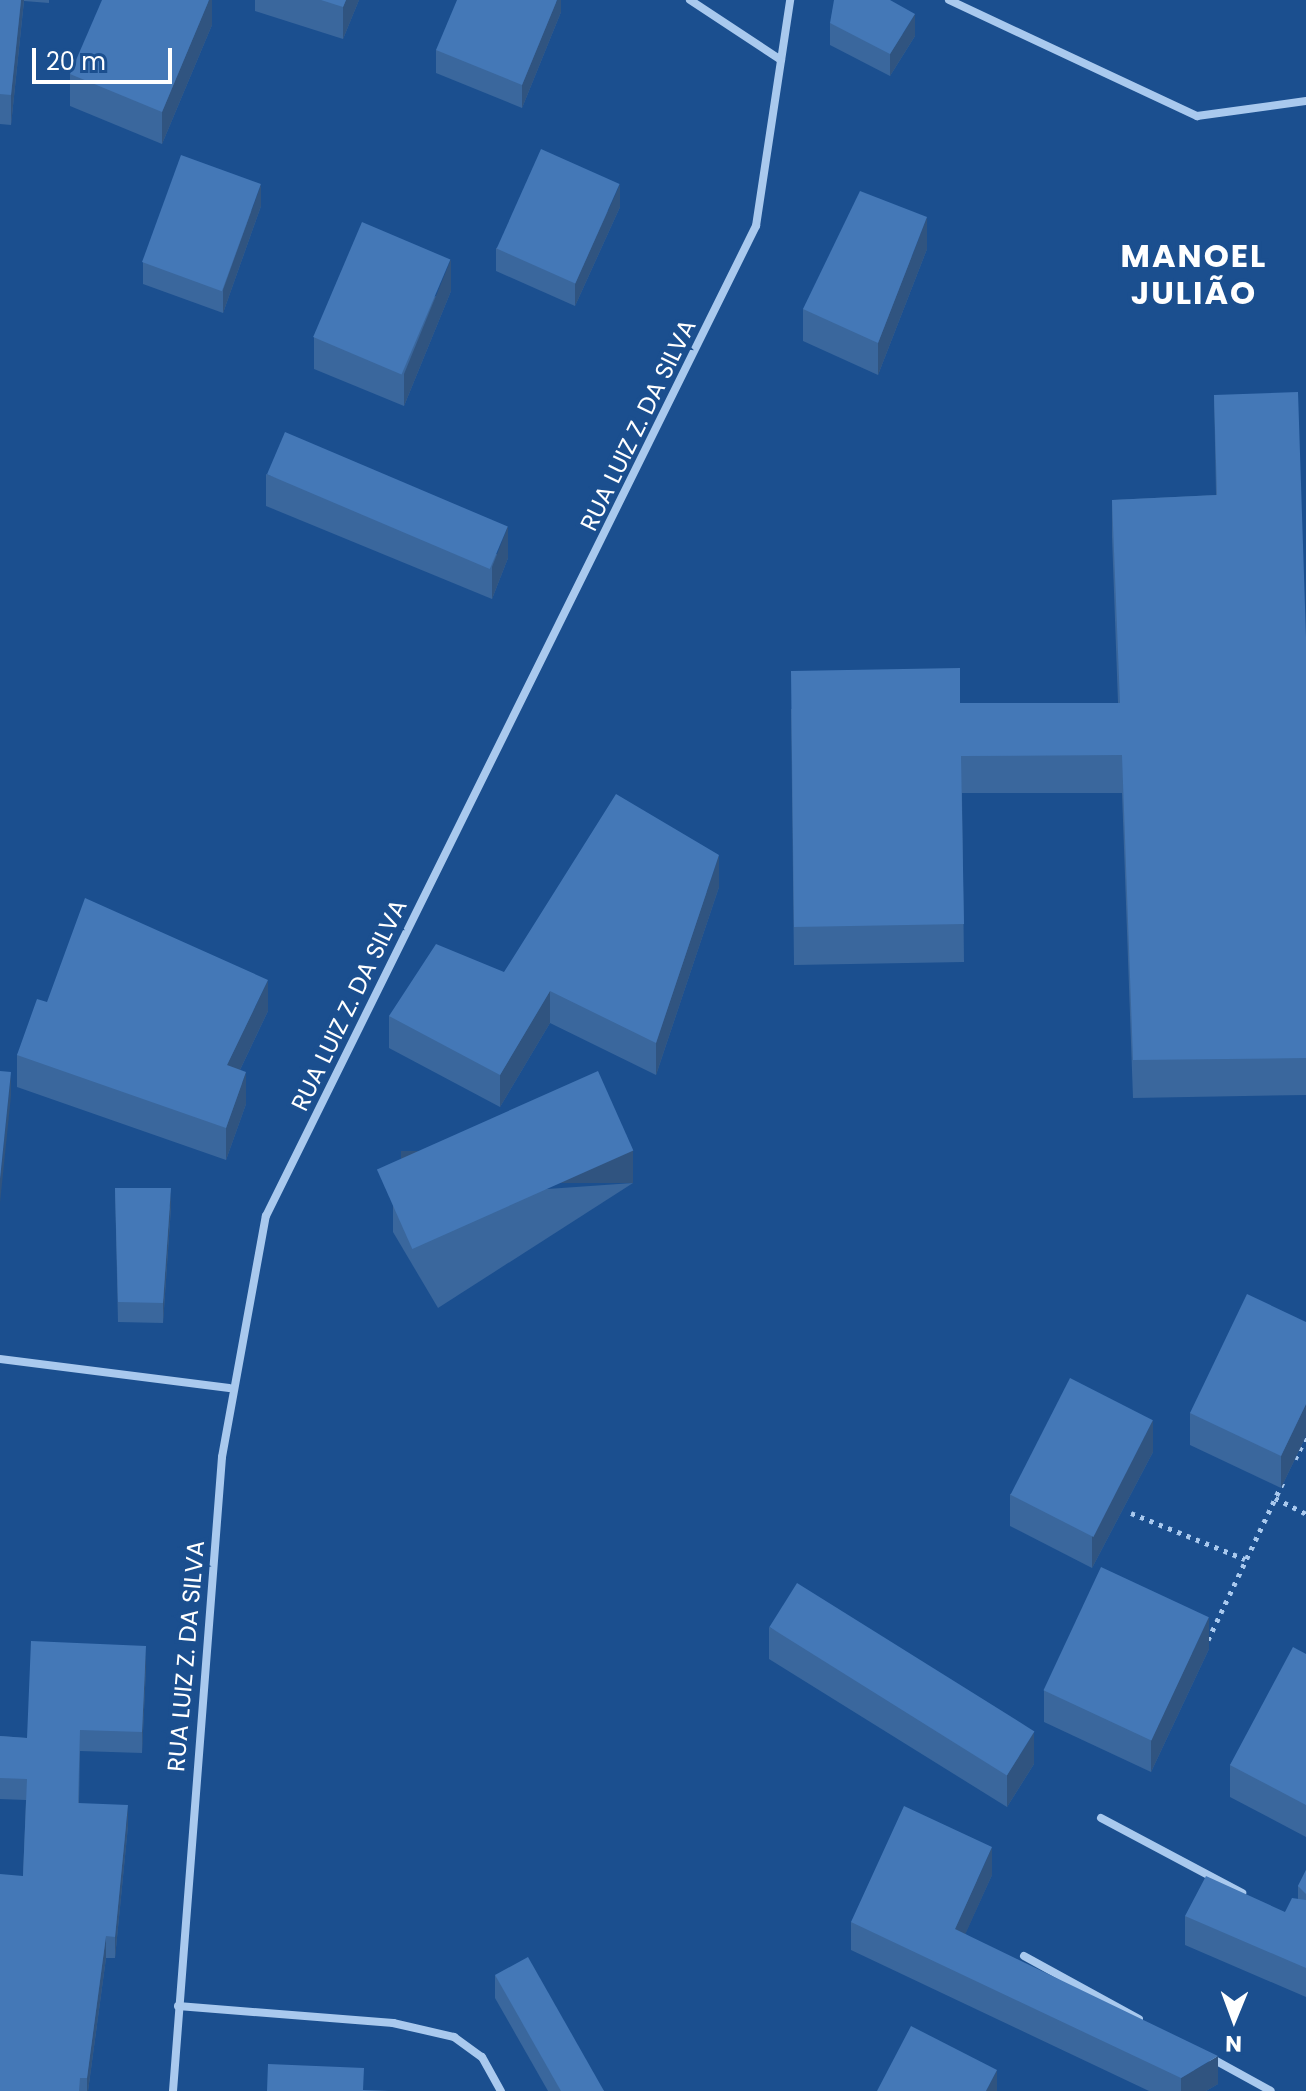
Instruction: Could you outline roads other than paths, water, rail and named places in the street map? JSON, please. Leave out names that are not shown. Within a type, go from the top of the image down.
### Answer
[{"type":"street","points":[[690,0],[781,60]]},
{"type":"street","name":"RUA LUIZ Z. DA SILVA","points":[[173,2091],[229,1388],[266,1216],[756,226],[790,0]]},
{"type":"street","points":[[949,0],[1197,116],[1306,101]]},
{"type":"street","points":[[0,1359],[229,1388]]},
{"type":"street","points":[[1101,1818],[1251,1898]]},
{"type":"street","points":[[1024,1956],[1148,2023]]},
{"type":"street","points":[[178,2006],[393,2023],[454,2037],[482,2057],[501,2091]]},
{"type":"street","points":[[1203,2053],[1271,2091]]},
{"type":"district","name":"MANOEL JULIÃO","points":[[1194,276]]}]
